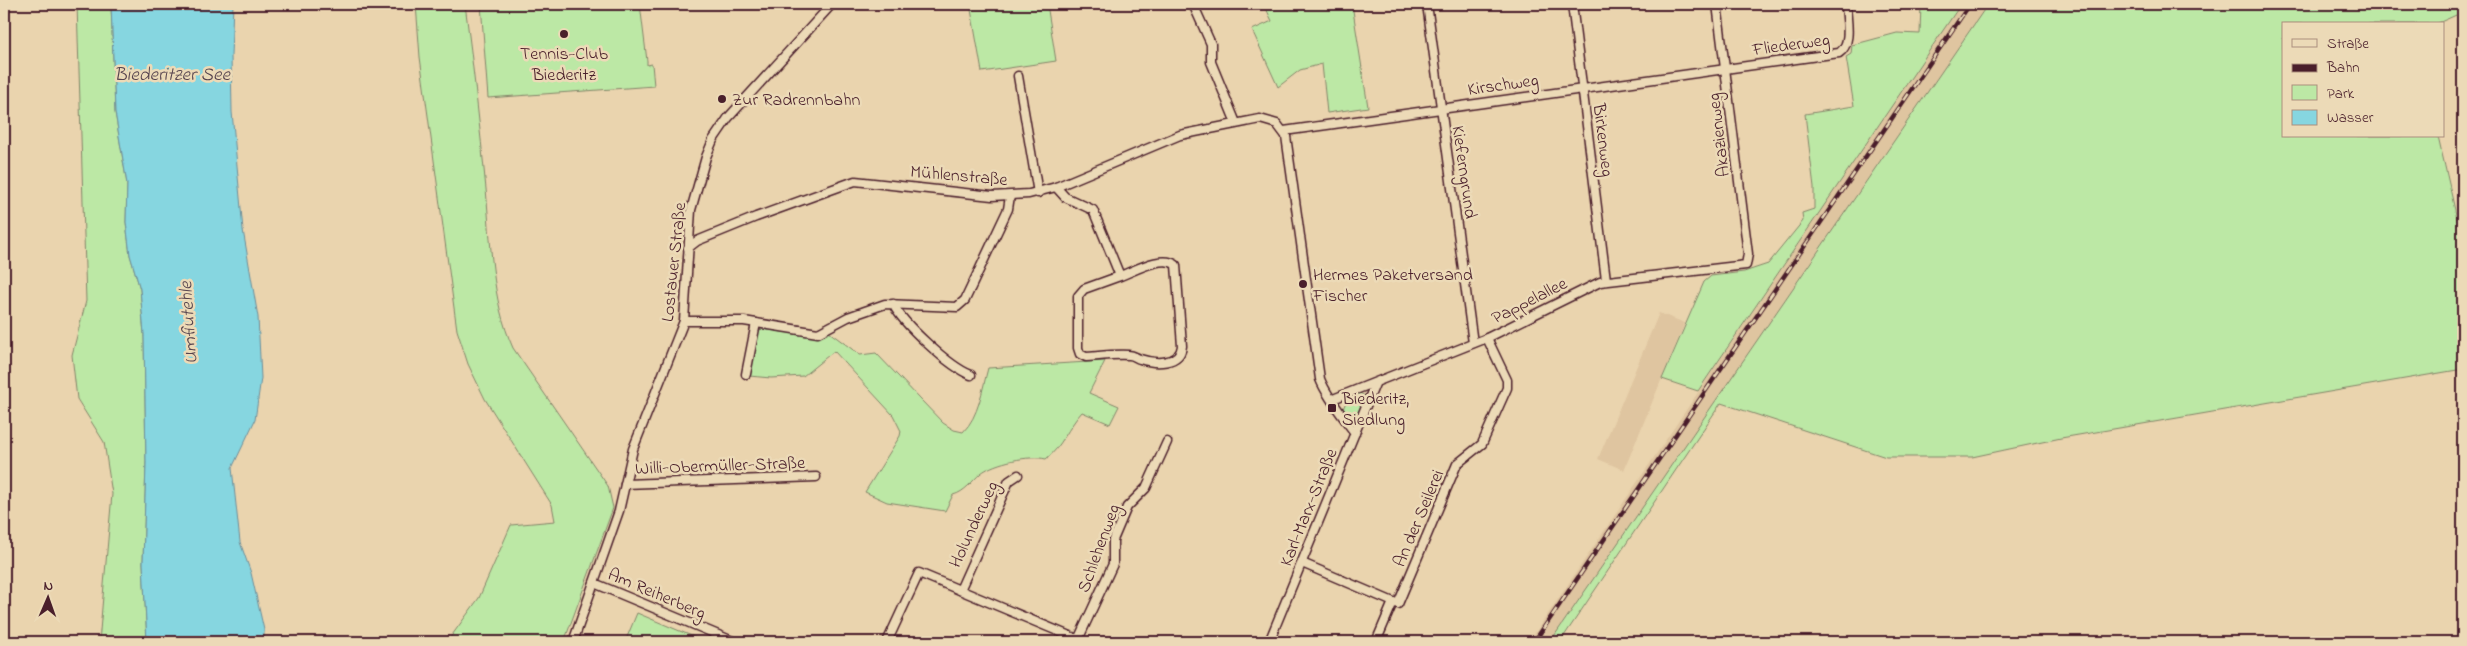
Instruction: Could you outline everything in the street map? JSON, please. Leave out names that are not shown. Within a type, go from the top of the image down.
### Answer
[{"type":"street","name":"Lostauer Straße","points":[[573,642],[619,511],[633,449],[684,320],[688,248],[694,199],[706,157],[719,130],[753,89],[832,4]]},
{"type":"street","points":[[1193,4],[1211,44],[1211,62],[1236,123]]},
{"type":"street","name":"Kieferngrund","points":[[1427,4],[1473,343]]},
{"type":"street","name":"Birkenweg","points":[[1572,4],[1606,280]]},
{"type":"street","name":"Akazienweg","points":[[1717,4],[1748,254],[1747,263]]},
{"type":"street","name":"Fliederweg","points":[[1725,68],[1839,53],[1845,50],[1847,43],[1846,4]]},
{"type":"street","name":"Kirschweg","points":[[1284,131],[1725,68]]},
{"type":"street","points":[[1018,76],[1038,193]]},
{"type":"street","name":"Mühlenstraße","points":[[688,248],[697,242],[764,214],[856,181],[992,196],[1038,193],[1131,157],[1158,142],[1180,135],[1251,119],[1269,120],[1284,131]]},
{"type":"street","points":[[1284,131],[1322,386],[1333,399],[1334,405],[1355,433]]},
{"type":"street","points":[[1056,187],[1064,197],[1093,210],[1120,276]]},
{"type":"street","points":[[684,320],[736,320],[818,334],[862,311],[884,304],[957,307],[963,303],[1008,209],[1010,196]]},
{"type":"street","points":[[1162,261],[1172,261],[1176,265],[1182,352],[1174,360],[1169,362],[1142,360],[1131,355],[1086,357],[1080,354],[1078,348],[1078,296],[1084,289],[1120,276],[1162,261]]},
{"type":"street","name":"Pappelallee","points":[[1333,399],[1362,386],[1375,384],[1389,376],[1487,338],[1606,280],[1741,267],[1747,263]]},
{"type":"street","points":[[894,304],[902,316],[947,361],[959,371],[971,375]]},
{"type":"street","points":[[746,374],[756,323]]},
{"type":"street","name":"An der Seilerei","points":[[1376,642],[1393,602],[1398,604],[1457,464],[1482,444],[1506,388],[1507,380],[1487,338]]},
{"type":"street","name":"Karl-Marx-Straße","points":[[1269,642],[1375,384]]},
{"type":"street","name":"Schlehenweg","points":[[1080,641],[1114,560],[1114,540],[1127,507],[1146,488],[1166,442]]},
{"type":"street","name":"Holunderweg","points":[[960,590],[1009,481],[1018,474]]},
{"type":"street","name":"Willi-Obermüller-Straße","points":[[625,484],[816,477]]},
{"type":"street","points":[[1302,563],[1393,602]]},
{"type":"street","name":"Holunderweg","points":[[887,642],[919,573],[1080,641]]},
{"type":"street","name":"Am Reiherberg","points":[[594,583],[735,642]]},
{"type":"shaded area","points":[[1961,4],[1988,4],[1550,642],[1529,642]]},
{"type":"shaded area","points":[[1659,313],[1685,323],[1624,470],[1598,459]]},
{"type":"green space","points":[[77,4],[111,4],[115,112],[127,184],[126,222],[130,255],[140,289],[144,334],[146,463],[143,563],[147,642],[99,642],[112,494],[104,442],[77,399],[72,355],[86,301]]},
{"type":"green space","points":[[416,4],[465,4],[474,73],[493,270],[500,310],[513,348],[608,486],[613,508],[564,642],[447,642],[479,598],[511,525],[555,521],[552,505],[485,399],[468,364],[457,330],[420,57]]},
{"type":"green space","name":"Tennis-Club Biederitz","points":[[481,4],[640,4],[647,65],[652,64],[654,86],[488,98]]},
{"type":"green space","points":[[970,4],[1047,4],[1056,61],[982,72]]},
{"type":"green space","points":[[1264,4],[1352,4],[1368,107],[1327,113],[1322,64],[1300,70],[1278,87],[1252,30],[1272,21]]},
{"type":"green space","points":[[1921,4],[1961,4],[1698,391],[1662,379],[1704,282],[1711,276],[1744,272],[1768,264],[1803,221],[1802,213],[1814,209],[1814,187],[1805,114],[1854,106],[1846,57],[1851,54],[1852,45],[1897,33],[1920,34]]},
{"type":"green space","points":[[1988,4],[2463,4],[2463,12],[2440,22],[2282,22],[2282,138],[2438,138],[2463,245],[2463,369],[2061,438],[1972,457],[1886,457],[1721,403],[1560,642],[1550,642]]},
{"type":"green space","points":[[761,329],[819,337],[829,332],[860,355],[876,353],[943,423],[954,430],[963,432],[976,411],[988,368],[1105,361],[1089,393],[1119,406],[1110,424],[1082,412],[1056,449],[1046,459],[1022,459],[987,469],[965,489],[953,495],[945,511],[887,502],[865,492],[900,436],[901,431],[893,415],[834,351],[803,376],[771,378],[749,376],[757,332]]},
{"type":"green space","points":[[1359,393],[1365,396],[1354,422],[1343,409],[1348,397]]},
{"type":"green space","points":[[637,613],[706,642],[625,642]]},
{"type":"water","name":"Biederitzer See","points":[[111,4],[233,4],[231,56],[232,112],[243,230],[258,317],[261,378],[255,420],[232,468],[240,542],[251,573],[264,630],[264,642],[147,642],[143,563],[146,463],[144,334],[140,289],[130,255],[126,222],[127,184],[115,112]]},
{"type":"railway","points":[[1534,642],[1970,4]]},
{"type":"place","name":"Tennis-Club Biederitz","points":[[564,34]]},
{"type":"place","name":"Zur Radrennbahn","points":[[722,99]]},
{"type":"place","name":"Hermes Paketversand Fischer","points":[[1303,284]]},
{"type":"place","name":"Biederitz, Siedlung","points":[[1332,408]]},
{"type":"water label","name":"Umflutehle","points":[[187,323]]}]
